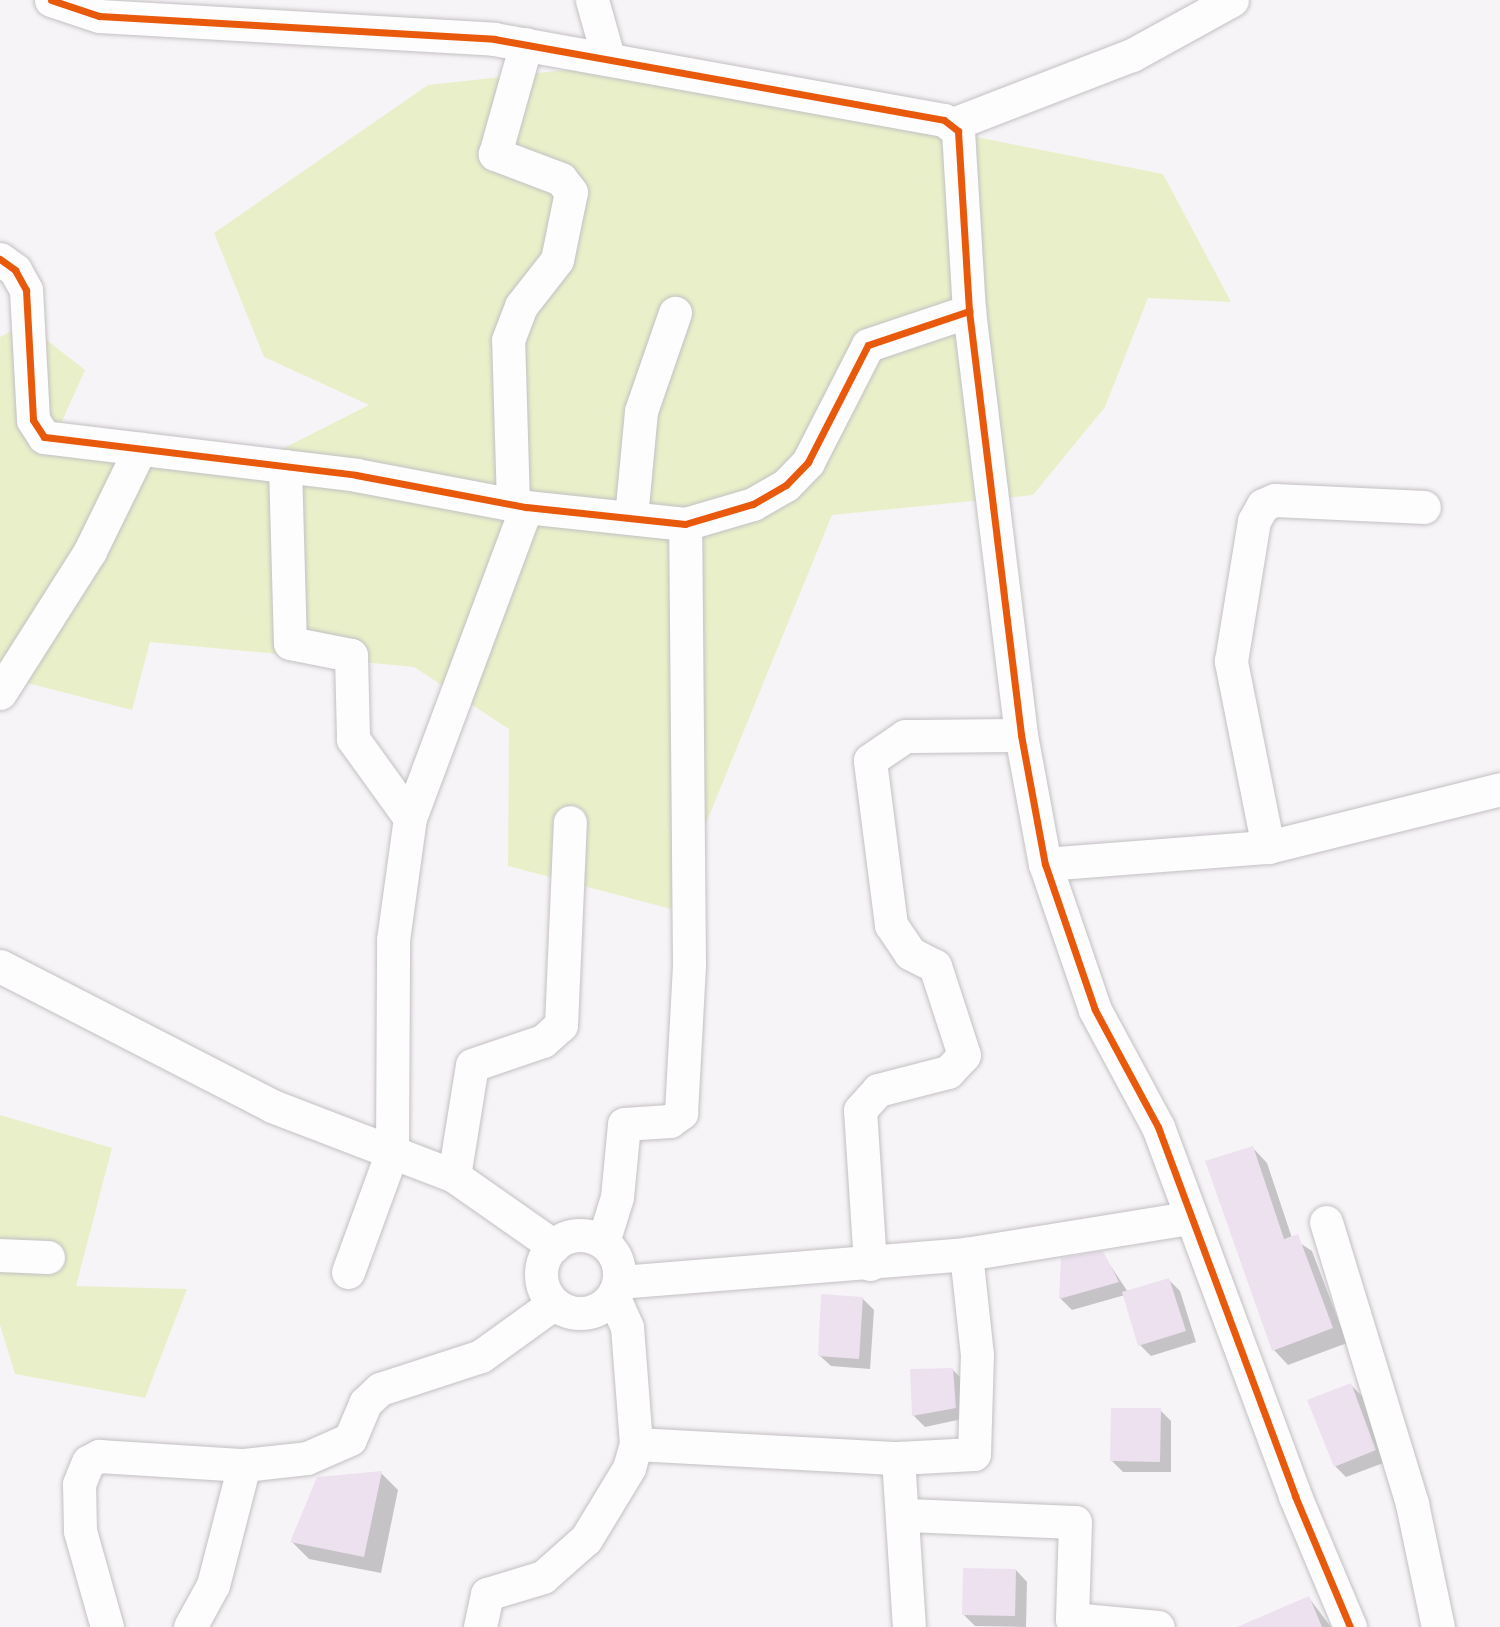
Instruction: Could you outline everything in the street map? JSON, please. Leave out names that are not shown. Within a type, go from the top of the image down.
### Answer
[{"type":"street","points":[[51,0],[99,16],[526,44],[608,57],[953,124],[1132,55],[1232,0]]},
{"type":"street","points":[[592,0],[608,57]]},
{"type":"street","points":[[348,1272],[392,1152],[393,940],[410,818],[520,505],[506,397],[510,332],[521,306],[557,260],[570,192],[561,179],[499,158],[493,146],[526,44]]},
{"type":"street","points":[[953,124],[961,143],[969,311],[1021,735],[1045,864],[1095,1010],[1158,1127],[1188,1217],[1350,1627]]},
{"type":"street","points":[[0,259],[15,270],[31,311],[38,432],[140,449],[285,466],[520,505],[685,524],[753,504],[786,485],[819,445],[868,345],[969,311]]},
{"type":"street","points":[[631,517],[640,411],[675,313]]},
{"type":"street","points":[[0,693],[90,551],[140,449]]},
{"type":"street","points":[[285,466],[290,643],[353,657],[353,739],[410,818]]},
{"type":"street","points":[[1268,847],[1236,713],[1231,661],[1254,521],[1263,505],[1275,500],[1424,506]]},
{"type":"street","points":[[480,1627],[487,1594],[543,1577],[586,1539],[608,1511],[636,1444],[627,1327],[603,1242],[617,1197],[624,1124],[670,1121],[681,1113],[690,965],[685,524]]},
{"type":"street","points":[[870,1264],[860,1110],[878,1090],[948,1072],[964,1055],[935,966],[911,953],[891,925],[870,760],[905,736],[1021,735]]},
{"type":"street","points":[[1045,864],[1268,847],[1500,789]]},
{"type":"street","points":[[454,1176],[472,1065],[544,1041],[561,1025],[570,822]]},
{"type":"street","points":[[0,966],[168,1057],[454,1176],[554,1246]]},
{"type":"street","points":[[553,1304],[578,1311],[616,1289],[966,1254],[1188,1217]]},
{"type":"street","points":[[1326,1222],[1412,1504],[1438,1627]]},
{"type":"street","points":[[553,1304],[540,1271],[554,1246],[581,1235],[603,1242]]},
{"type":"street","points":[[636,1444],[898,1458],[963,1458],[979,1446],[966,1254]]},
{"type":"street","points":[[0,1255],[48,1257]]},
{"type":"street","points":[[107,1627],[80,1531],[79,1484],[88,1462],[99,1456],[244,1465],[307,1458],[334,1448],[358,1430],[365,1402],[380,1389],[481,1356],[553,1304]]},
{"type":"street","points":[[898,1458],[906,1515],[909,1627]]},
{"type":"street","points":[[190,1627],[213,1585],[244,1465]]},
{"type":"street","points":[[906,1515],[1074,1522],[1072,1619],[1158,1627]]},
{"type":"green space","points":[[611,65],[1163,174],[1231,302],[1148,298],[1105,407],[1033,495],[832,515],[671,909],[508,866],[509,729],[414,667],[150,642],[132,710],[0,676],[0,337],[26,324],[85,370],[53,441],[278,451],[369,405],[264,357],[214,233],[428,85]]},
{"type":"green space","points":[[0,1115],[112,1148],[76,1286],[187,1289],[145,1398],[15,1374],[0,1325]]},
{"type":"building","points":[[1253,1146],[1284,1239],[1298,1234],[1333,1328],[1272,1351],[1205,1161]]},
{"type":"building","points":[[1103,1251],[1119,1282],[1059,1299],[1061,1258]]},
{"type":"building","points":[[1169,1278],[1186,1331],[1138,1346],[1122,1292]]},
{"type":"building","points":[[821,1294],[863,1297],[859,1359],[818,1356]]},
{"type":"building","points":[[953,1368],[956,1408],[912,1416],[910,1369]]},
{"type":"building","points":[[1351,1383],[1376,1450],[1334,1467],[1307,1400]]},
{"type":"building","points":[[1111,1408],[1161,1408],[1160,1462],[1110,1461]]},
{"type":"building","points":[[382,1471],[364,1557],[290,1542],[317,1477]]},
{"type":"building","points":[[963,1568],[1016,1569],[1015,1616],[962,1615]]},
{"type":"building","points":[[1309,1596],[1322,1627],[1237,1627]]},
{"type":"cycle path","points":[[51,0],[99,16],[494,39],[944,120],[958,131],[969,311],[1021,735],[1045,864],[1095,1010],[1158,1127],[1295,1496],[1350,1627]]},
{"type":"cycle path","points":[[0,259],[15,270],[26,290],[33,420],[44,437],[356,475],[526,507],[685,524],[753,504],[786,485],[808,462],[868,345],[969,311]]}]
